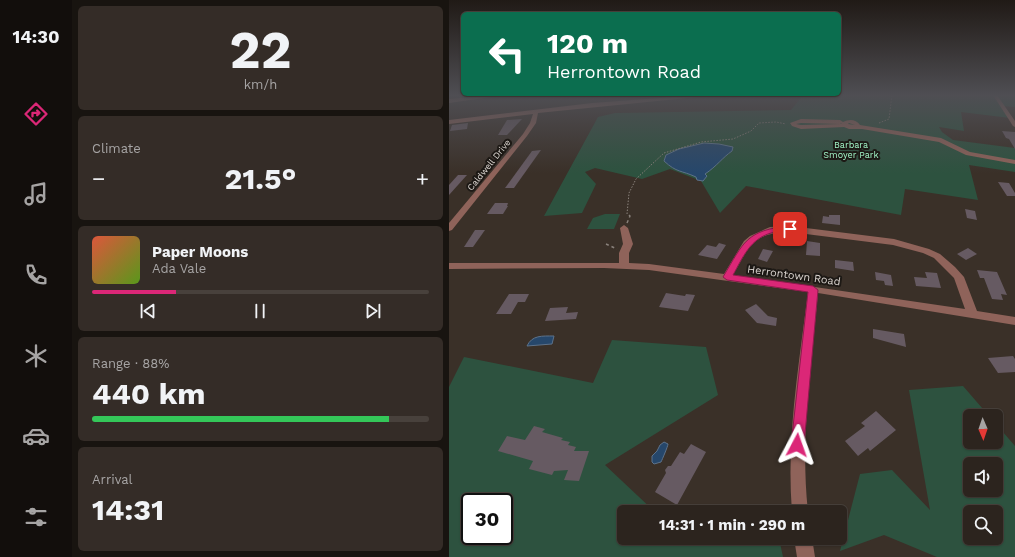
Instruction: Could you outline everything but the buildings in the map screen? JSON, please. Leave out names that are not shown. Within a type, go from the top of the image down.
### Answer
[{"type":"street","name":"Caldwell Drive","points":[[449,228],[525,135],[534,121]]},
{"type":"street","points":[[801,121],[841,124],[801,127],[794,125],[793,123],[801,121]]},
{"type":"street","points":[[860,126],[941,140],[968,154],[1015,162]]},
{"type":"street","points":[[624,228],[628,244],[624,253],[624,265]]},
{"type":"street","points":[[727,277],[747,243],[753,238],[771,230],[790,229],[893,242],[926,250],[949,265],[959,277],[972,314]]},
{"type":"street","name":"Herrontown Road","points":[[449,266],[624,265],[667,269],[1015,321]]},
{"type":"street","points":[[800,505],[797,467],[798,434],[813,290]]},
{"type":"street","points":[[804,545],[806,557]]},
{"type":"path","points":[[860,126],[864,124],[883,123],[886,121]]},
{"type":"path","points":[[624,228],[630,216],[627,214],[626,209],[629,193],[636,179],[661,154],[701,142],[733,139],[751,131],[759,123],[783,123],[790,127]]},
{"type":"path","points":[[606,244],[624,253]]},
{"type":"green space","name":"Barbara Smoyer Park","points":[[596,121],[962,121],[964,131],[939,127],[942,132],[953,140],[1015,148],[1015,172],[969,165],[978,200],[905,189],[901,215],[746,186],[720,213],[701,181],[670,169],[642,179],[595,168],[585,172],[596,184],[582,213],[544,216]]},
{"type":"green space","points":[[605,214],[620,214],[614,229],[587,229],[593,218]]},
{"type":"green space","points":[[612,340],[706,347],[718,395],[605,465],[648,505],[617,505],[617,545],[780,545],[783,557],[449,557],[449,387],[464,357],[593,383]]},
{"type":"green space","points":[[963,386],[983,409],[963,409],[963,449],[1003,449],[1003,432],[1015,446],[1015,557],[937,557],[884,535],[840,551],[842,545],[847,545],[847,524],[860,474],[892,470],[930,510],[909,390]]},
{"type":"water","points":[[704,143],[733,147],[732,151],[705,174],[707,176],[703,181],[697,180],[696,177],[668,165],[664,161],[666,155],[679,149]]},
{"type":"water","points":[[542,336],[554,336],[552,344],[527,346],[529,342],[535,338]]},
{"type":"water","points":[[664,442],[668,444],[662,461],[654,464],[652,462],[652,456]]},
{"type":"route","points":[[790,229],[771,230],[753,238],[747,243],[727,277],[813,290],[797,445]]}]
